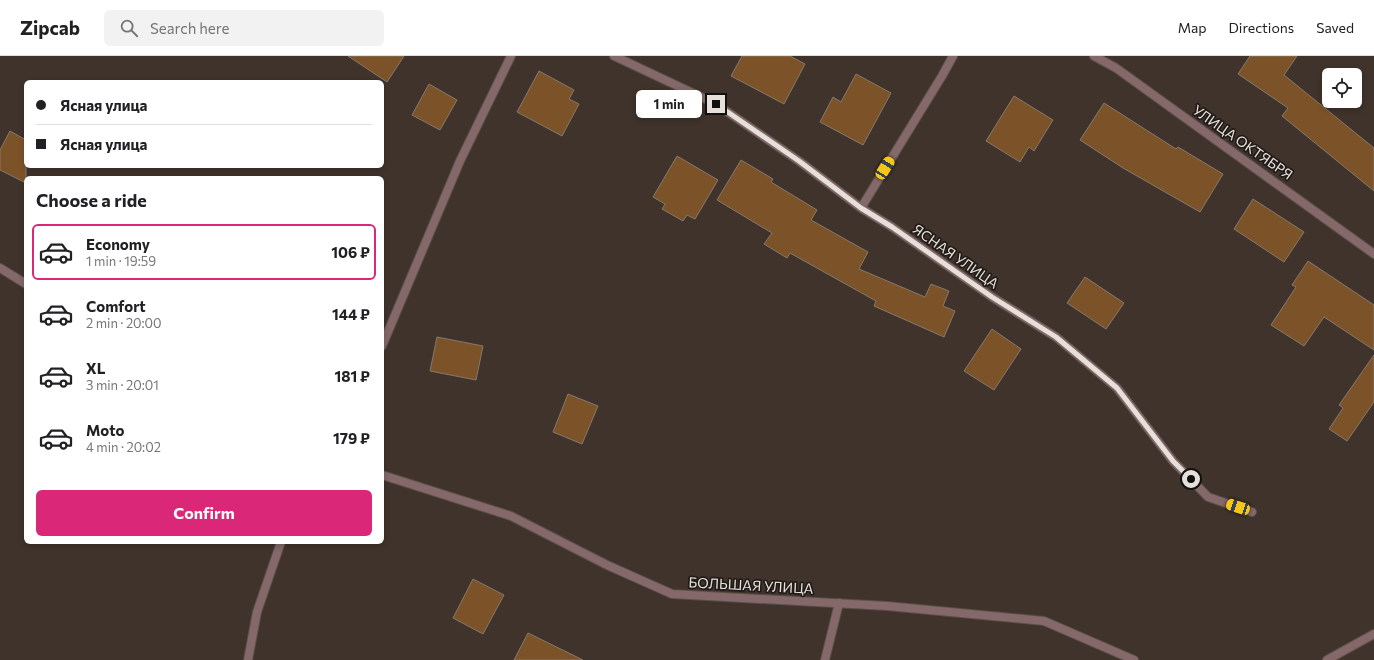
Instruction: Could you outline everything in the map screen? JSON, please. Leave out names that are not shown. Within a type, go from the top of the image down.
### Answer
[{"type":"street","points":[[384,341],[460,161],[511,56]]},
{"type":"street","name":"ЯСНАЯ УЛИЦА","points":[[614,56],[716,104],[799,161],[861,208],[892,227],[992,297],[1056,337],[1117,388],[1173,461],[1208,497],[1252,512]]},
{"type":"street","points":[[861,208],[953,56]]},
{"type":"street","name":"УЛИЦА ОКТЯБРЯ","points":[[1094,56],[1129,77],[1374,254]]},
{"type":"street","points":[[0,268],[24,283]]},
{"type":"street","name":"БОЛЬШАЯ УЛИЦА","points":[[384,475],[511,516],[607,565],[672,594],[840,603],[1044,621],[1134,660]]},
{"type":"street","points":[[248,660],[257,612],[280,544]]},
{"type":"street","points":[[825,660],[840,603]]},
{"type":"street","points":[[1327,660],[1374,634]]},
{"type":"building","points":[[348,56],[404,56],[387,82]]},
{"type":"building","points":[[742,56],[790,56],[805,64],[784,104],[731,76]]},
{"type":"building","points":[[1250,56],[1297,56],[1284,75],[1322,106],[1322,108],[1325,108],[1374,148],[1374,191],[1282,116],[1288,108],[1238,74]]},
{"type":"building","points":[[539,71],[574,90],[569,99],[579,104],[562,136],[517,112]]},
{"type":"building","points":[[856,74],[891,93],[863,145],[820,122],[833,97],[841,102]]},
{"type":"building","points":[[429,84],[457,100],[440,130],[412,115]]},
{"type":"building","points":[[1014,96],[1053,120],[1034,151],[1029,147],[1020,162],[986,141]]},
{"type":"building","points":[[1104,103],[1176,149],[1178,147],[1223,174],[1200,212],[1123,168],[1080,140]]},
{"type":"building","points":[[10,131],[24,139],[24,168],[26,168],[26,176],[24,176],[24,182],[0,170],[0,150]]},
{"type":"building","points":[[677,156],[718,180],[695,219],[687,215],[683,221],[662,209],[665,204],[653,197]]},
{"type":"building","points":[[741,160],[773,179],[771,182],[817,210],[811,220],[868,252],[859,269],[925,297],[931,284],[949,291],[943,306],[955,311],[944,337],[874,306],[876,301],[790,253],[787,258],[764,244],[772,233],[717,200]]},
{"type":"building","points":[[1253,199],[1304,232],[1284,262],[1234,229]]},
{"type":"building","points":[[1308,261],[1374,305],[1374,350],[1324,317],[1304,346],[1271,325],[1296,287],[1292,285]]},
{"type":"building","points":[[1085,277],[1124,303],[1106,329],[1067,303]]},
{"type":"building","points":[[992,329],[1021,349],[994,390],[964,371]]},
{"type":"building","points":[[437,337],[483,346],[476,380],[430,371]]},
{"type":"building","points":[[1374,355],[1374,402],[1347,441],[1329,429],[1343,408],[1339,405]]},
{"type":"building","points":[[568,394],[598,406],[582,444],[553,432]]},
{"type":"building","points":[[473,579],[504,595],[483,634],[453,618]]},
{"type":"building","points":[[528,633],[583,660],[514,660]]},
{"type":"route","points":[[716,104],[799,161],[861,208],[892,227],[992,297],[1056,337],[1117,388],[1173,461],[1191,479]]}]
